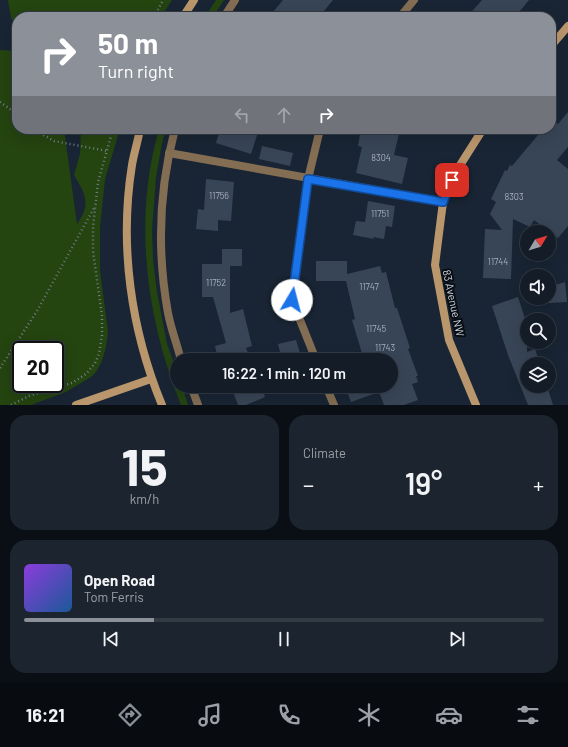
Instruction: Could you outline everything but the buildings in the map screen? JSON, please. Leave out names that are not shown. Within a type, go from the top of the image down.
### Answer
[{"type":"street","points":[[187,12],[194,0]]},
{"type":"street","points":[[227,12],[235,0]]},
{"type":"street","points":[[404,12],[414,0]]},
{"type":"street","points":[[556,40],[568,26]]},
{"type":"street","points":[[139,134],[132,165],[127,219],[128,269],[134,310],[151,379],[162,405]]},
{"type":"street","points":[[174,134],[169,153],[160,217],[162,264],[168,314],[179,353]]},
{"type":"street","points":[[313,353],[292,300],[308,179],[319,134]]},
{"type":"street","name":"83 Avenue NW","points":[[476,405],[450,340],[435,265],[443,202],[457,170],[480,134]]},
{"type":"street","points":[[169,153],[443,202]]},
{"type":"street","points":[[76,405],[151,379]]},
{"type":"street","points":[[194,393],[198,405]]},
{"type":"street","points":[[329,393],[334,405]]},
{"type":"path","points":[[157,12],[164,0]]},
{"type":"path","points":[[0,102],[12,110]]},
{"type":"path","points":[[43,134],[54,140],[107,151]]},
{"type":"path","points":[[10,405],[29,396],[72,383],[86,374],[95,363],[99,354],[102,335],[102,322],[92,251],[93,227],[98,182],[112,134]]},
{"type":"path","points":[[0,368],[37,311],[95,206]]},
{"type":"green space","points":[[8,0],[172,0],[164,12],[12,12],[12,20]]},
{"type":"green space","points":[[216,0],[224,0],[216,12],[208,12]]},
{"type":"green space","points":[[0,50],[12,51],[12,134],[65,134],[77,224],[84,211],[85,205],[82,188],[74,175],[80,154],[81,134],[118,134],[105,179],[100,228],[100,270],[108,332],[102,361],[96,372],[91,377],[64,393],[64,341],[12,341],[12,393],[63,393],[31,405],[0,405]]},
{"type":"green space","points":[[158,134],[165,134],[156,177],[152,230],[153,260],[157,292],[167,344],[170,353],[170,375],[159,338],[147,268],[145,233],[151,163]]},
{"type":"green space","points":[[177,393],[184,393],[188,405],[181,405]]},
{"type":"route","points":[[292,300],[308,179],[443,202],[452,180]]}]
